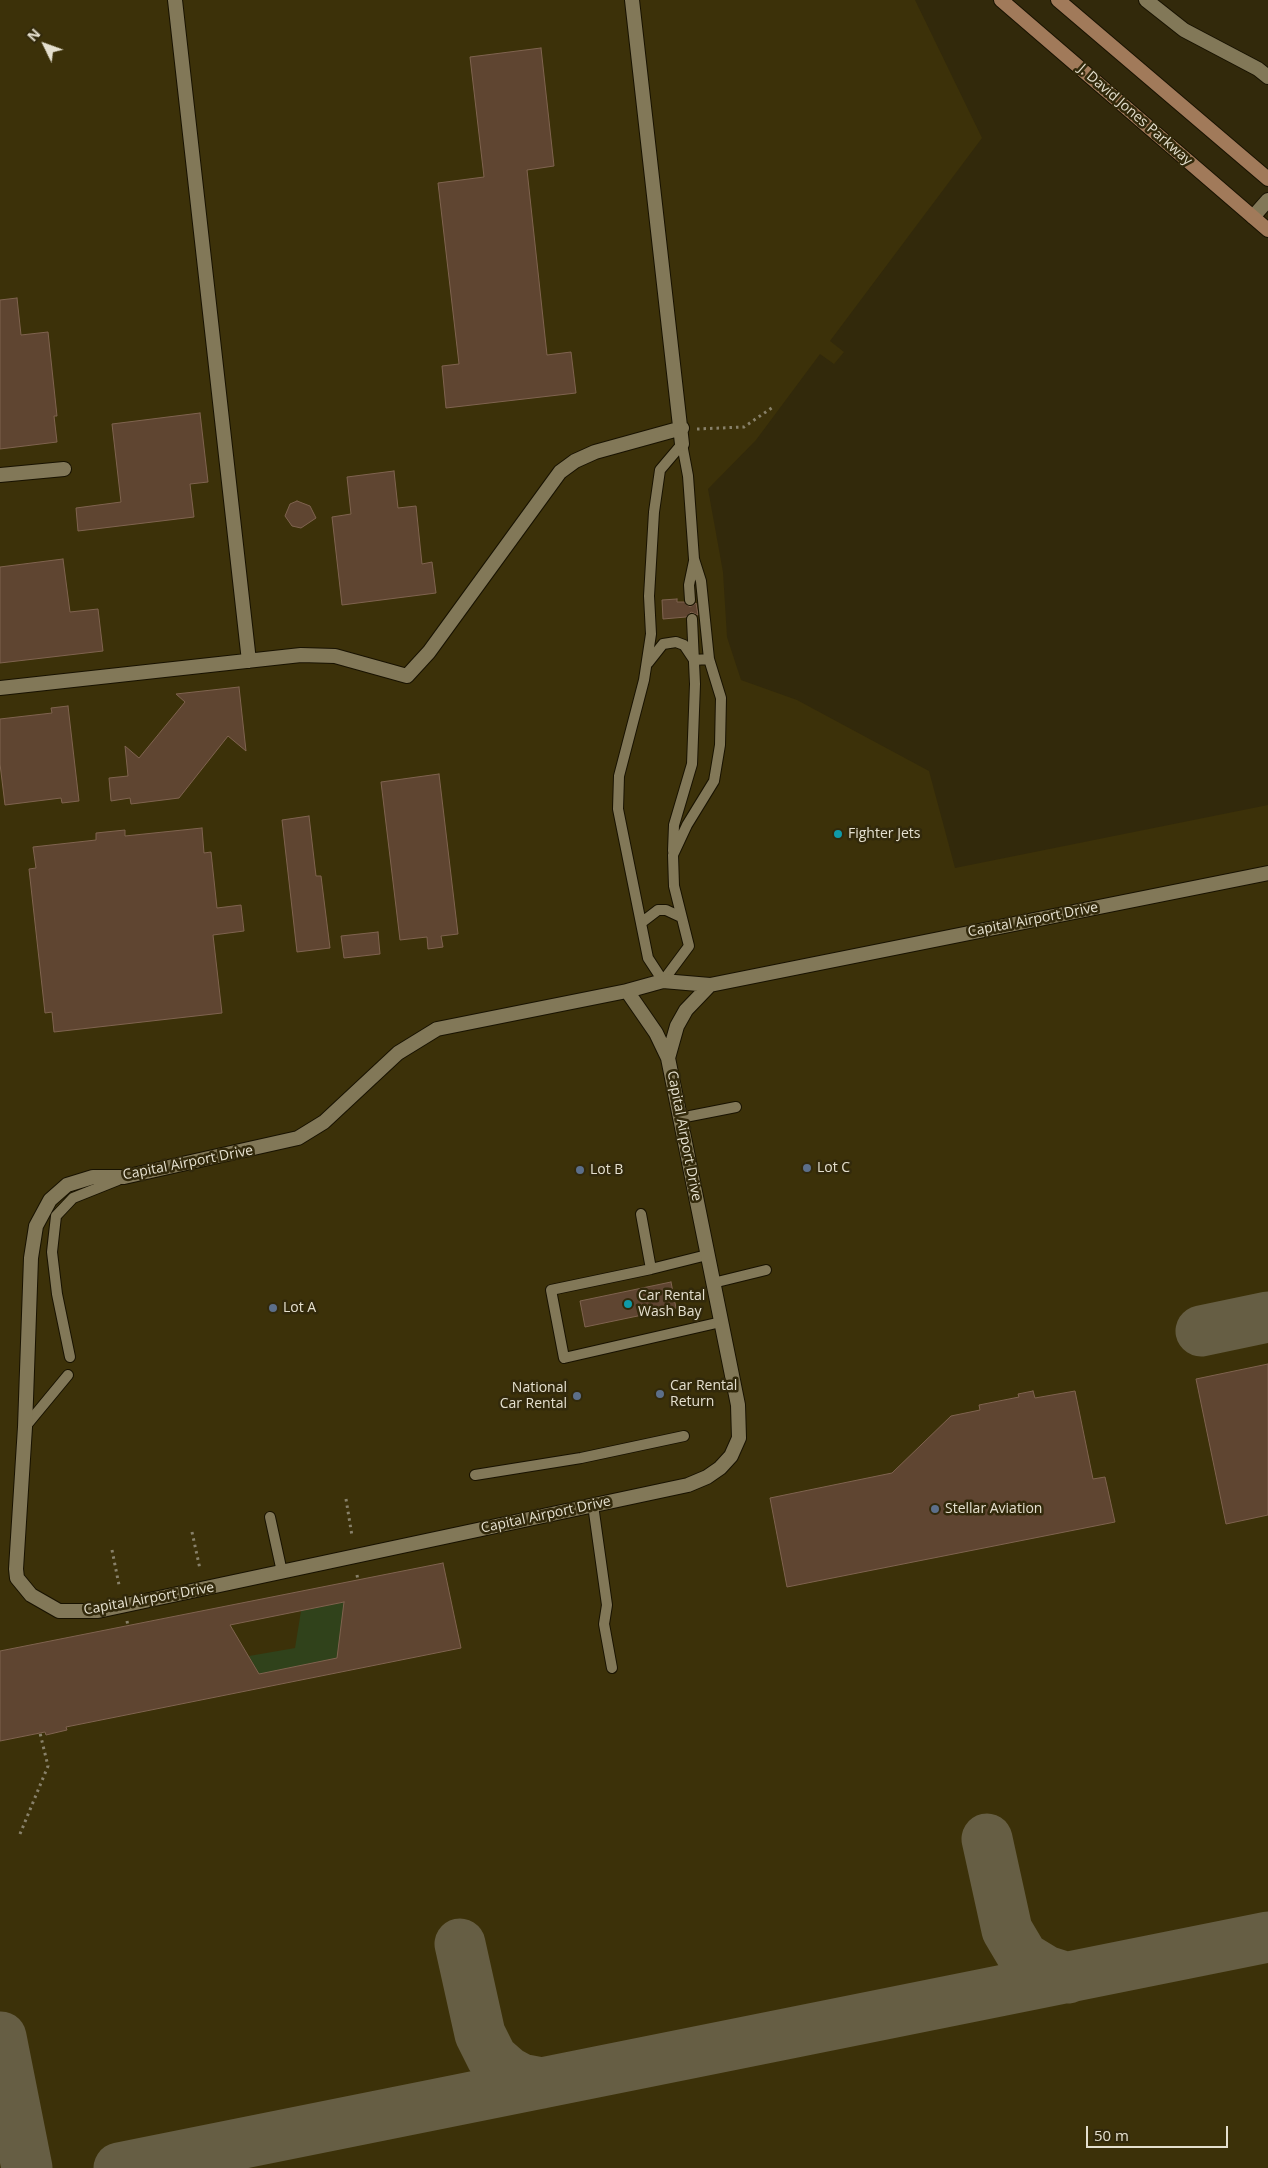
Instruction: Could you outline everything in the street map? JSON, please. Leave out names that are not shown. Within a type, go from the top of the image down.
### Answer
[{"type":"main road","name":"J. David Jones Parkway","points":[[1002,0],[1268,230]]},
{"type":"main road","points":[[1058,0],[1268,179]]},
{"type":"street","points":[[175,0],[249,661]]},
{"type":"street","points":[[632,0],[688,429],[682,444]]},
{"type":"street","points":[[1146,0],[1184,30],[1258,69],[1268,77]]},
{"type":"street","points":[[1253,217],[1268,200]]},
{"type":"street","points":[[0,688],[301,655],[335,656],[407,676],[429,652],[560,472],[575,461],[595,452],[688,429]]},
{"type":"street","points":[[0,475],[64,469]]},
{"type":"street","name":"Capital Airport Drive","points":[[627,991],[656,1033],[668,1058],[738,1405],[739,1438],[731,1456],[720,1468],[707,1478],[688,1485],[98,1611],[59,1611],[43,1604],[23,1587],[17,1578],[16,1568],[25,1427],[31,1258],[36,1226],[50,1200],[67,1185],[93,1177],[124,1177],[298,1138],[324,1122],[398,1053],[437,1028],[627,991],[663,981],[710,985],[1268,873]]},
{"type":"street","name":"Capital Airport Drive","points":[[668,1058],[677,1026],[686,1010],[710,985]]},
{"type":"lane","points":[[682,444],[688,476],[694,559],[689,585],[690,600]]},
{"type":"lane","points":[[682,444],[660,470],[654,512],[649,596],[652,634],[619,776],[618,808],[648,958],[663,981],[689,946],[672,872],[674,825],[692,764],[695,684],[692,619]]},
{"type":"lane","points":[[673,855],[714,781],[720,745],[721,698],[709,658],[702,581],[694,559]]},
{"type":"lane","points":[[646,665],[663,644],[676,642],[684,645],[694,660]]},
{"type":"lane","points":[[694,660],[709,658]]},
{"type":"lane","points":[[641,922],[658,910],[666,910],[681,917]]},
{"type":"lane","points":[[680,1118],[736,1107]]},
{"type":"lane","points":[[70,1357],[57,1294],[52,1252],[56,1216],[73,1198],[124,1177]]},
{"type":"lane","points":[[641,1214],[651,1269]]},
{"type":"lane","points":[[707,1255],[551,1290],[564,1358],[721,1322]]},
{"type":"lane","points":[[713,1283],[766,1270]]},
{"type":"lane","points":[[25,1427],[68,1375]]},
{"type":"lane","points":[[475,1475],[580,1458],[684,1436]]},
{"type":"lane","points":[[593,1505],[607,1605],[604,1624],[612,1668]]},
{"type":"lane","points":[[270,1516],[282,1572]]},
{"type":"path","points":[[688,429],[744,427],[773,407]]},
{"type":"path","points":[[346,1499],[352,1536]]},
{"type":"path","points":[[192,1532],[200,1569]]},
{"type":"path","points":[[112,1550],[119,1585]]},
{"type":"path","points":[[357,1575],[358,1580]]},
{"type":"path","points":[[127,1621],[128,1626]]},
{"type":"path","points":[[20,1834],[48,1766],[40,1733]]},
{"type":"shaded area","points":[[0,0],[915,0],[982,138],[830,341],[844,352],[834,364],[820,354],[756,440],[708,489],[723,572],[727,637],[741,680],[797,700],[929,771],[955,868],[1268,805],[1268,2168],[0,2168]]},
{"type":"green space","points":[[344,1602],[337,1658],[259,1674],[249,1656],[295,1648],[301,1611]]},
{"type":"building","points":[[541,48],[554,166],[527,170],[547,355],[571,352],[576,393],[446,408],[442,366],[459,364],[438,183],[484,177],[470,57]]},
{"type":"building","points":[[17,298],[21,335],[48,332],[57,416],[54,416],[57,442],[0,449],[0,300]]},
{"type":"building","points":[[200,413],[208,482],[190,484],[194,517],[78,531],[76,508],[121,502],[112,424]]},
{"type":"building","points":[[394,471],[398,508],[416,506],[422,564],[432,562],[436,593],[342,605],[332,517],[351,514],[347,477]]},
{"type":"building","points":[[297,501],[310,506],[316,518],[301,528],[292,526],[285,516],[290,504]]},
{"type":"building","points":[[63,559],[70,612],[98,609],[103,651],[0,663],[0,567]]},
{"type":"building","points":[[677,599],[677,602],[684,602],[690,607],[696,603],[698,615],[691,612],[686,617],[663,619],[662,600]]},
{"type":"building","points":[[239,687],[246,751],[228,736],[179,798],[131,804],[130,798],[111,801],[109,778],[128,776],[125,746],[139,758],[185,702],[176,694]]},
{"type":"building","points":[[68,706],[79,801],[62,803],[61,798],[5,805],[0,764],[0,719],[52,713],[51,708]]},
{"type":"building","points":[[439,774],[458,934],[441,936],[443,947],[428,949],[427,937],[400,940],[381,782]]},
{"type":"building","points":[[309,816],[316,876],[321,876],[330,948],[297,952],[282,820]]},
{"type":"building","points":[[202,828],[204,853],[211,852],[217,908],[241,905],[244,931],[213,935],[222,1013],[54,1032],[52,1012],[45,1013],[29,869],[36,868],[33,847],[96,840],[96,833],[125,830],[125,836]]},
{"type":"building","points":[[378,932],[380,954],[344,958],[341,936]]},
{"type":"building","name":"Car Rental Wash Bay","points":[[671,1282],[676,1308],[585,1327],[580,1301]]},
{"type":"building","points":[[1268,1364],[1268,1515],[1226,1524],[1196,1379]]},
{"type":"building","points":[[1033,1391],[1035,1398],[1075,1391],[1093,1479],[1105,1477],[1115,1522],[787,1587],[770,1498],[892,1473],[951,1416],[980,1410],[979,1405],[1019,1397],[1018,1394]]},
{"type":"building","points":[[443,1563],[461,1648],[66,1727],[67,1730],[46,1735],[45,1732],[0,1741],[0,1651]],"holes":[[[344,1602],[337,1658],[259,1674],[230,1625]]]},
{"type":"taxiway","points":[[1201,1331],[1268,1317]]},
{"type":"taxiway","points":[[987,1839],[1007,1930],[1023,1957],[1046,1971],[1068,1978]]},
{"type":"taxiway","points":[[119,2168],[1268,1937]]},
{"type":"taxiway","points":[[460,1944],[480,2034],[492,2058],[508,2072],[521,2079],[542,2083]]},
{"type":"taxiway","points":[[1,2037],[27,2168]]},
{"type":"place","name":"Fighter Jets","points":[[838,834]]},
{"type":"place","name":"Lot C","points":[[807,1168]]},
{"type":"place","name":"Lot B","points":[[580,1170]]},
{"type":"place","name":"Car Rental Wash Bay","points":[[628,1304]]},
{"type":"place","name":"Lot A","points":[[273,1308]]},
{"type":"place","name":"Car Rental Return","points":[[660,1394]]},
{"type":"place","name":"National Car Rental","points":[[577,1396]]},
{"type":"place","name":"Stellar Aviation","points":[[935,1509]]}]
